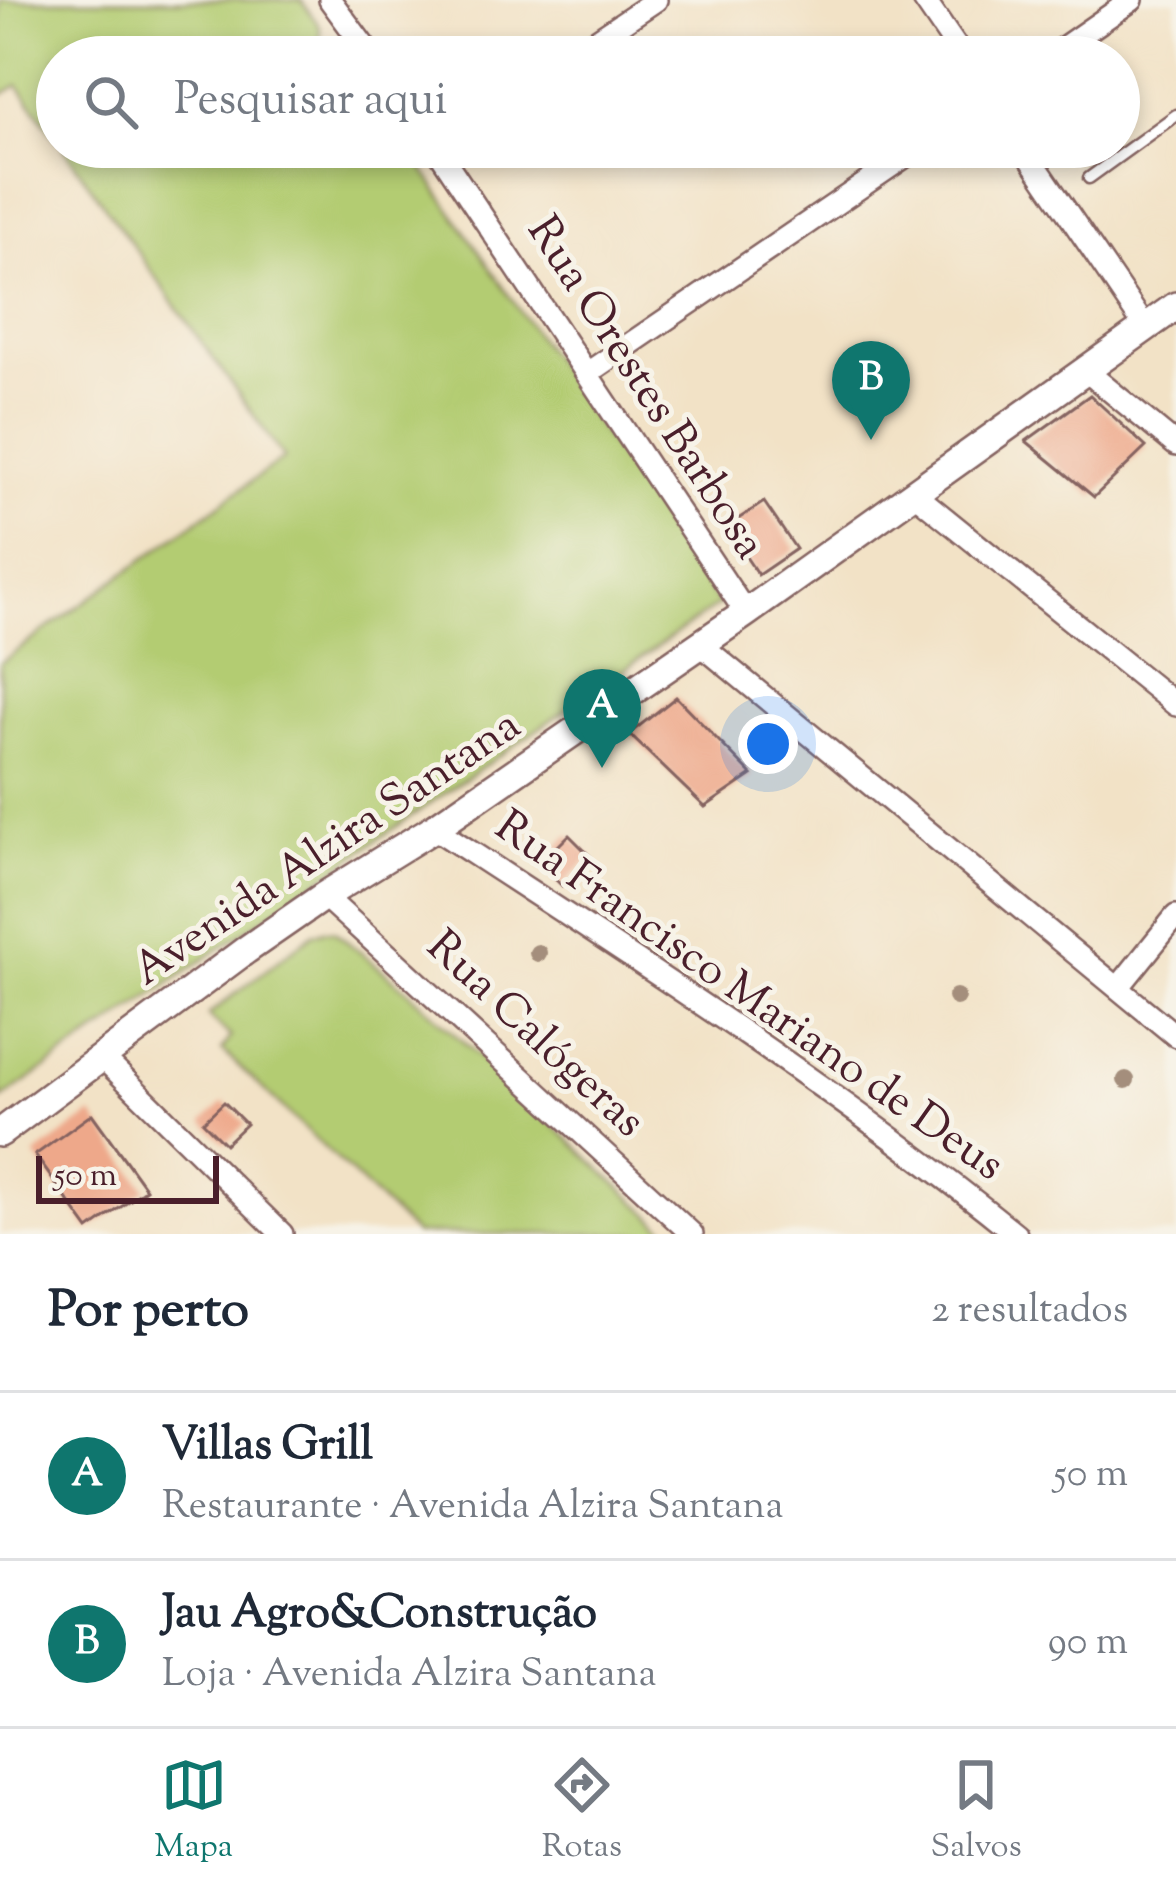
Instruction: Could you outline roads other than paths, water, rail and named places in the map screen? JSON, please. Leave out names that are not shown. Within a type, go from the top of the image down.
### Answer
[{"type":"main road","name":"Avenida Alzira Santana","points":[[0,1133],[323,896],[434,828],[746,613],[1176,306]]},
{"type":"street","points":[[331,0],[356,36]]},
{"type":"street","points":[[602,36],[656,0]]},
{"type":"street","points":[[924,0],[949,36]]},
{"type":"street","points":[[1080,36],[1132,0]]},
{"type":"street","name":"Rua Orestes Barbosa","points":[[451,168],[746,613]]},
{"type":"street","points":[[589,372],[888,168]]},
{"type":"street","points":[[1037,168],[1144,327]]},
{"type":"street","points":[[1085,370],[1176,445]]},
{"type":"street","points":[[916,495],[1176,704]]},
{"type":"street","points":[[700,644],[1176,1036]]},
{"type":"street","name":"Rua Francisco Mariano de Deus","points":[[434,828],[725,1018],[948,1179],[1016,1234]]},
{"type":"street","name":"Rua Calógeras","points":[[323,896],[692,1234]]},
{"type":"street","points":[[1118,988],[1176,916]]},
{"type":"street","points":[[103,1058],[282,1234]]},
{"type":"lane","points":[[1140,141],[1176,115]]},
{"type":"lane","points":[[1089,178],[1103,168]]},
{"type":"place","name":"Jau Agro&Construção","points":[[871,440]]},
{"type":"place","name":"Villas Grill","points":[[602,768]]}]
